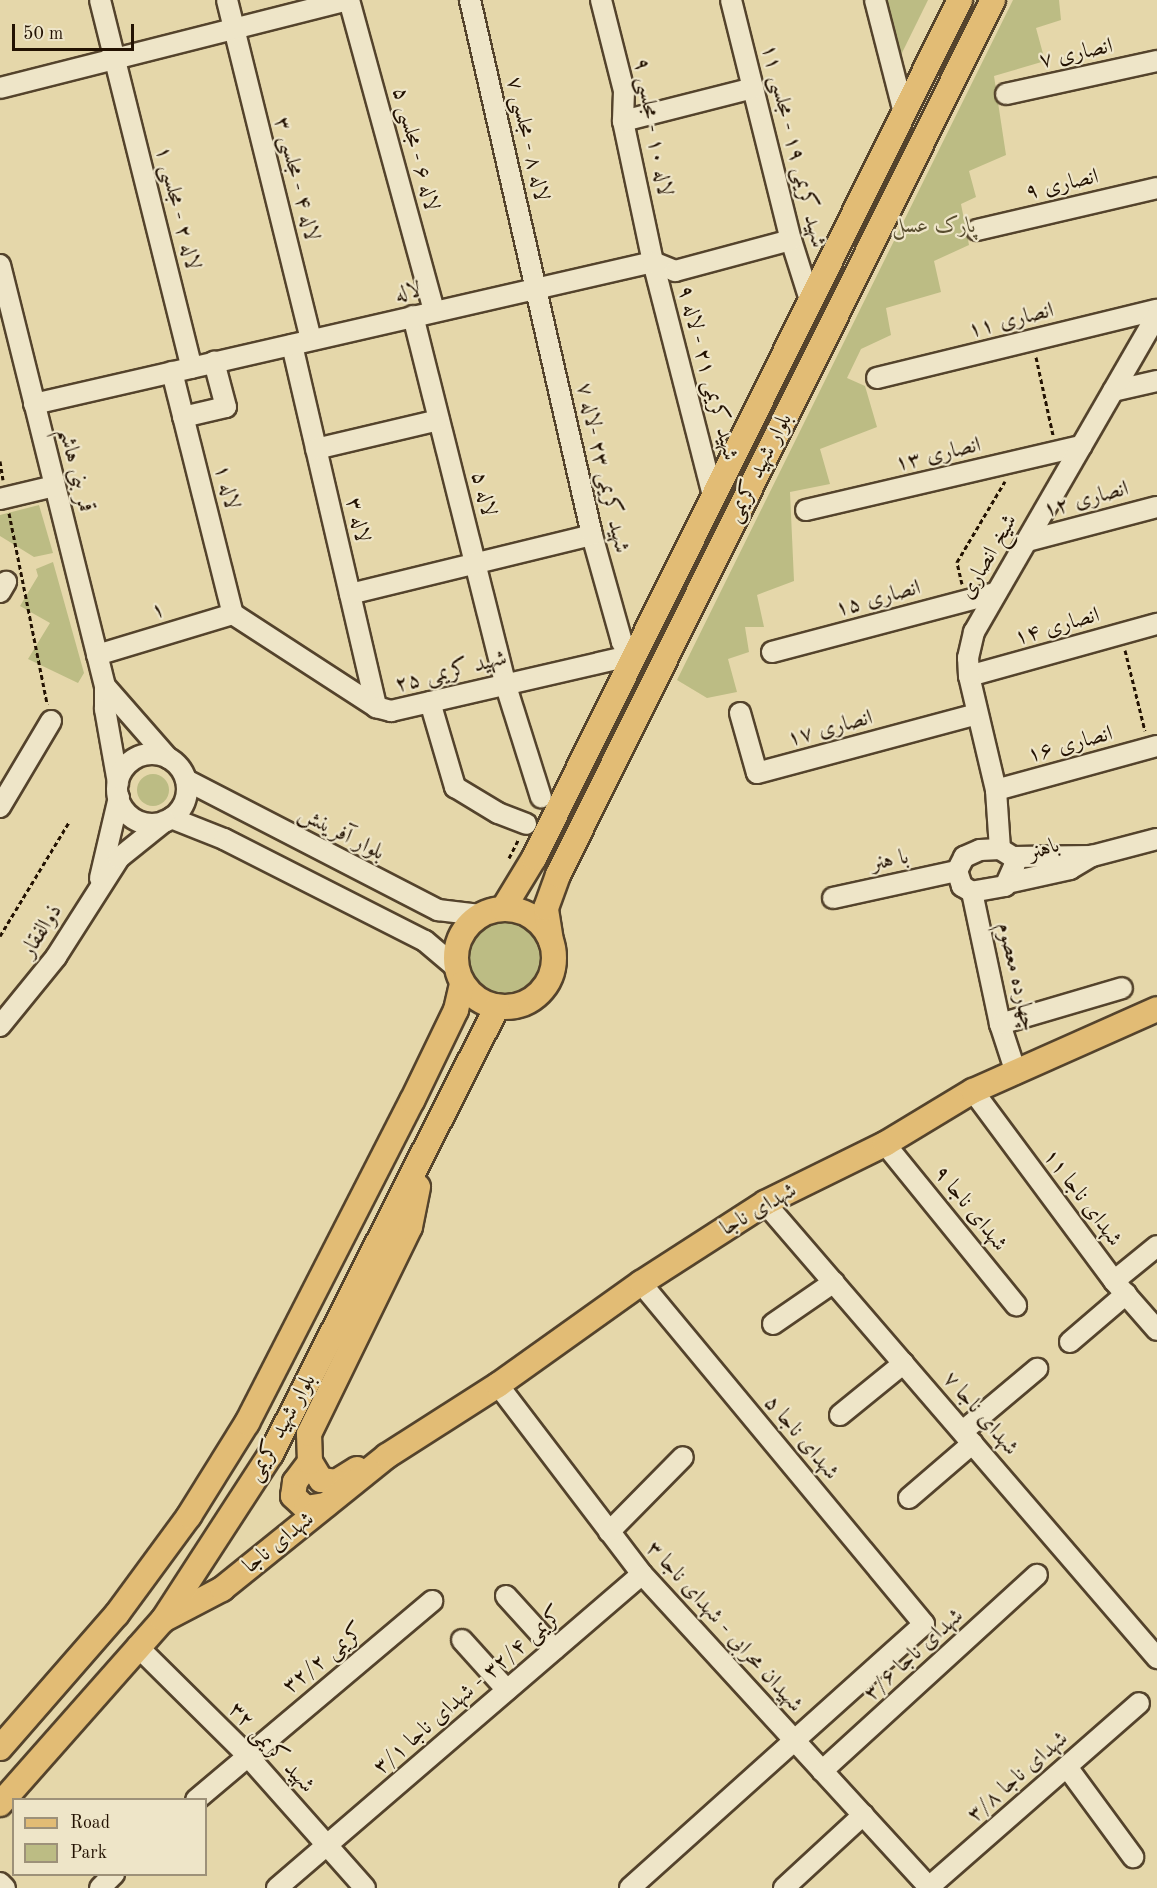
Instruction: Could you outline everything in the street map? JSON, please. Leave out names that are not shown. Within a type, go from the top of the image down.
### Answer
[{"type":"main road","name":"بلوار شهید کریمی","points":[[491,912],[534,858],[960,0]]},
{"type":"main road","name":"بلوار شهید کریمی","points":[[551,941],[546,908],[558,875],[993,0]]},
{"type":"main road","points":[[534,858],[530,875],[533,880],[548,885],[558,875]]},
{"type":"main road","points":[[491,912],[532,917],[551,941],[554,955],[547,984],[525,1003],[497,1007],[483,1003],[460,977],[457,946],[462,934],[491,912]]},
{"type":"main road","name":"بلوار شهید کریمی","points":[[0,1748],[117,1614],[206,1488],[252,1413],[456,1010],[460,977]]},
{"type":"main road","name":"بلوار شهید کریمی","points":[[0,1804],[137,1646],[163,1620],[271,1454],[424,1158],[497,1007]]},
{"type":"main road","name":"شهدای ناجا","points":[[310,1462],[321,1480],[336,1482],[387,1456],[498,1385],[641,1283],[765,1203],[885,1144],[973,1091],[1157,1009]]},
{"type":"main road","points":[[441,1041],[449,1037],[463,1041],[470,1060]]},
{"type":"main road","points":[[326,1505],[306,1508],[293,1496],[295,1482],[310,1462],[307,1446],[317,1414],[410,1227],[424,1158]]},
{"type":"main road","name":"شهدای ناجا","points":[[163,1620],[222,1589],[387,1456]]},
{"type":"street","name":"لاله ۲ - مجلسی ۱","points":[[100,0],[192,368]]},
{"type":"street","name":"لاله ۴ - مجلسی ۳","points":[[227,0],[311,340]]},
{"type":"street","points":[[0,88],[349,0]]},
{"type":"street","name":"لاله ۶ - مجلسی ۵","points":[[349,0],[434,311]]},
{"type":"street","name":"لاله ۸ - مجلسی ۷","points":[[471,0],[537,288]]},
{"type":"street","name":"لاله ۱۰ - مجلسی ۹","points":[[601,0],[624,91],[623,121],[653,262]]},
{"type":"street","name":"شهید کریمی ۱۹ - مجلسی ۱۱","points":[[731,0],[791,240],[811,303]]},
{"type":"street","points":[[874,0],[904,113]]},
{"type":"street","name":"انصاری ۷","points":[[1006,94],[1157,61]]},
{"type":"street","points":[[623,121],[753,88]]},
{"type":"street","name":"انصاری ۹","points":[[977,230],[1157,188]]},
{"type":"street","name":"لاله","points":[[34,404],[653,262],[675,271],[791,240]]},
{"type":"street","name":"شهید کریمی ۲۱ - لاله ۹","points":[[653,262],[713,495]]},
{"type":"street","name":"قمر بنی هاشم","points":[[0,265],[105,686]]},
{"type":"street","name":"شهید کریمی ۲۳ -لاله ۷","points":[[537,288],[592,535],[622,642],[634,654]]},
{"type":"street","name":"انصاری ۱۱","points":[[877,378],[1157,310]]},
{"type":"street","name":"شیخ انصاری","points":[[1006,853],[996,790],[969,676],[968,658],[974,632],[1157,315]]},
{"type":"street","name":"لاله ۵","points":[[413,316],[506,683],[541,797]]},
{"type":"street","name":"لاله ۳","points":[[292,345],[376,707]]},
{"type":"street","points":[[183,417],[226,407],[214,362]]},
{"type":"street","name":"لاله ۱","points":[[172,372],[233,614]]},
{"type":"street","points":[[1113,391],[1157,381]]},
{"type":"street","points":[[316,449],[439,420]]},
{"type":"street","name":"انصاری ۱۳","points":[[806,510],[1082,446]]},
{"type":"street","points":[[3,498],[54,486]]},
{"type":"street","name":"انصاری ۱۲","points":[[1026,541],[1157,507]]},
{"type":"street","points":[[350,594],[592,535]]},
{"type":"street","name":"انصاری ۱۵","points":[[772,652],[996,593]]},
{"type":"street","name":"۱","points":[[97,655],[233,614]]},
{"type":"street","name":"شهید کریمی ۲۵","points":[[233,614],[376,707],[391,711],[634,654]]},
{"type":"street","name":"انصاری ۱۴","points":[[969,676],[1157,624]]},
{"type":"street","points":[[98,886],[133,843],[168,820],[184,801],[186,780],[105,686]]},
{"type":"street","points":[[105,686],[105,710],[118,790],[136,820],[168,820],[224,839],[425,941],[460,977]]},
{"type":"street","points":[[430,702],[455,786],[498,813],[526,824]]},
{"type":"street","name":"انصاری ۱۷","points":[[740,713],[757,773],[977,714]]},
{"type":"street","points":[[0,807],[51,721]]},
{"type":"street","name":"انصاری ۱۶","points":[[996,790],[1153,747]]},
{"type":"street","points":[[98,886],[121,773],[137,758],[147,754],[168,758]]},
{"type":"street","name":"بلوار آفرینش","points":[[186,780],[438,910],[491,912]]},
{"type":"street","name":"باهنر","points":[[1006,853],[1092,855],[1157,839]]},
{"type":"street","points":[[971,853],[1006,853],[1015,871],[1007,883],[988,892],[972,892],[962,886],[957,871],[959,863],[971,853]]},
{"type":"street","name":"باهنر","points":[[1007,883],[1070,868],[1092,855]]},
{"type":"street","name":"با هنر","points":[[833,898],[957,871]]},
{"type":"street","name":"ذوالفقار","points":[[0,1026],[56,957],[98,886]]},
{"type":"street","name":"چهارده معصوم","points":[[972,892],[1000,1024],[1016,1073]]},
{"type":"street","points":[[1000,1024],[1122,988]]},
{"type":"street","name":"شهدای ناجا ۱۱","points":[[973,1091],[1120,1288],[1157,1330]]},
{"type":"street","name":"شهدای ناجا ۹","points":[[885,1144],[1016,1305]]},
{"type":"street","name":"شهدای ناجا ۷","points":[[765,1203],[1157,1658]]},
{"type":"street","points":[[1070,1342],[1157,1246]]},
{"type":"street","points":[[773,1324],[834,1282]]},
{"type":"street","name":"شهدای ناجا ۵","points":[[641,1283],[924,1624],[795,1740]]},
{"type":"street","points":[[840,1415],[904,1363]]},
{"type":"street","points":[[909,1498],[1037,1369]]},
{"type":"street","name":"شهیدان محرابی - شهدای ناجا ۳","points":[[498,1385],[642,1574],[929,1888]]},
{"type":"street","points":[[609,1532],[683,1457]]},
{"type":"street","name":"کریمی ۳۲/۴ - شهدای ناجا ۳/۱","points":[[277,1888],[642,1574]]},
{"type":"street","name":"شهدای ناجا ۳/۶","points":[[822,1771],[1037,1575]]},
{"type":"street","points":[[506,1596],[554,1649]]},
{"type":"street","name":"کریمی ۳۲/۲","points":[[198,1798],[246,1754],[432,1601]]},
{"type":"street","points":[[462,1640],[507,1690]]},
{"type":"street","name":"شهید کریمی ۳۲","points":[[137,1646],[246,1754],[365,1888]]},
{"type":"street","name":"شهدای ناجا ۳/۸","points":[[929,1888],[1139,1703]]},
{"type":"street","points":[[630,1888],[795,1740]]},
{"type":"street","points":[[1067,1767],[1133,1857]]},
{"type":"street","points":[[784,1888],[863,1815]]},
{"type":"street","points":[[100,1888],[113,1876]]},
{"type":"street","points":[[0,1883],[4,1888]]},
{"type":"path","points":[[1033,340],[1056,452]]},
{"type":"path","points":[[0,461],[3,498],[51,721]]},
{"type":"path","points":[[966,601],[957,562],[1017,461]]},
{"type":"path","points":[[1120,634],[1153,747]]},
{"type":"path","points":[[0,936],[69,822]]},
{"type":"green space","points":[[881,0],[928,0],[897,63]]},
{"type":"green space","name":"پارک عسل","points":[[1013,0],[1059,0],[1061,20],[1036,28],[1045,61],[994,76],[1006,155],[969,171],[976,197],[961,204],[969,245],[934,261],[941,292],[886,308],[891,335],[861,349],[847,378],[865,386],[877,427],[820,449],[830,484],[790,492],[794,581],[757,595],[764,627],[745,627],[749,652],[728,659],[737,692],[707,698],[677,680]]},
{"type":"green space","points":[[39,505],[53,553],[34,557],[0,536],[0,515]]},
{"type":"green space","points":[[53,562],[84,673],[78,683],[28,659],[50,623],[20,606],[38,576],[36,569]]},
{"type":"green space","points":[[153,774],[165,778],[169,790],[165,802],[153,806],[141,802],[137,790],[141,778]]},
{"type":"green space","points":[[505,921],[520,924],[532,932],[540,944],[543,959],[540,974],[532,986],[520,994],[505,997],[490,994],[478,986],[470,974],[467,959],[470,944],[478,932],[490,924]]}]
